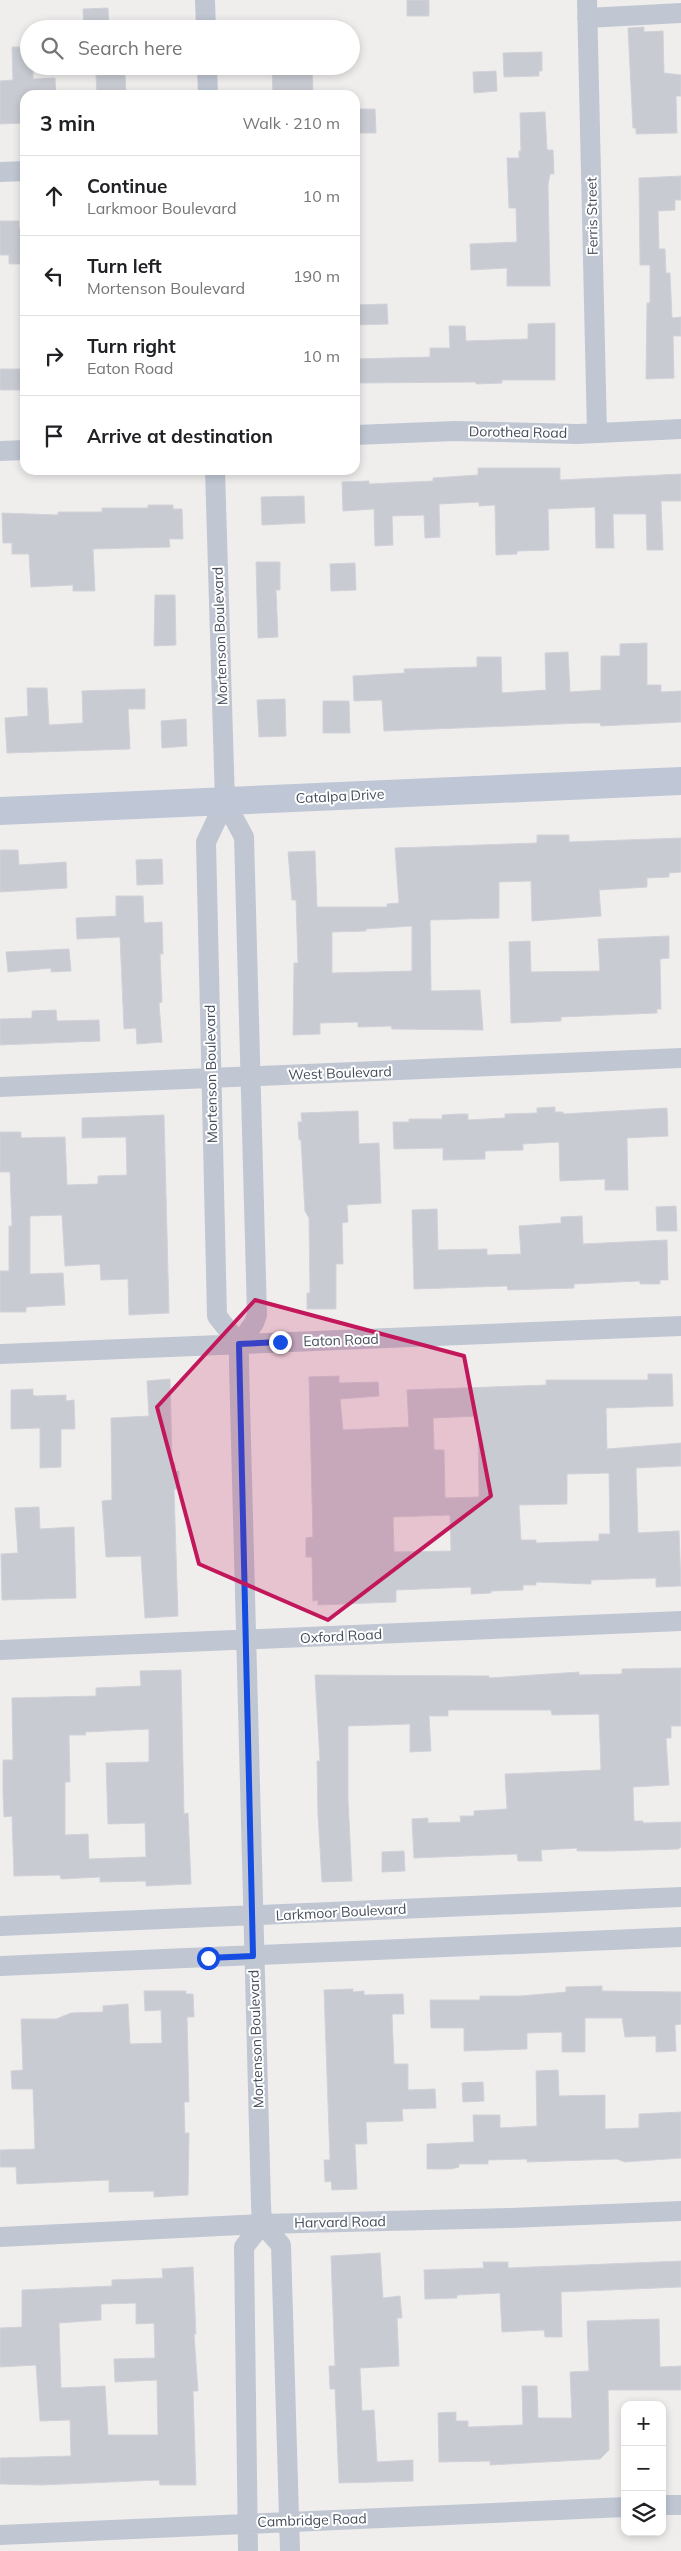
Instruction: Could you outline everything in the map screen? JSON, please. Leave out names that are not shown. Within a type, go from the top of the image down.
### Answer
[{"type":"street","points":[[205,0],[206,20]]},
{"type":"street","points":[[587,9],[681,13]]},
{"type":"street","name":"Ferris Street","points":[[587,9],[597,433]]},
{"type":"street","points":[[207,75],[208,90]]},
{"type":"street","points":[[0,172],[20,171]]},
{"type":"street","name":"Dorothea Road","points":[[360,435],[456,431],[597,433],[681,429]]},
{"type":"street","points":[[0,451],[20,450]]},
{"type":"street","name":"Mortenson Boulevard","points":[[215,475],[225,802],[244,837],[257,1315],[254,1323],[239,1344],[253,1956],[262,2224]]},
{"type":"street","name":"Catalpa Drive","points":[[0,811],[681,781]]},
{"type":"street","name":"Mortenson Boulevard","points":[[225,802],[206,842],[210,1078],[217,1316],[239,1344]]},
{"type":"street","name":"West Boulevard","points":[[0,1088],[681,1058]]},
{"type":"street","name":"Eaton Road","points":[[0,1354],[681,1326]]},
{"type":"street","name":"Oxford Road","points":[[0,1650],[681,1620]]},
{"type":"street","name":"Larkmoor Boulevard","points":[[0,1926],[252,1917],[681,1897]]},
{"type":"street","points":[[0,1966],[681,1937]]},
{"type":"street","name":"Harvard Road","points":[[0,2237],[262,2224],[511,2218],[681,2211]]},
{"type":"street","points":[[248,2551],[244,2246],[262,2224],[281,2245],[290,2551]]},
{"type":"street","points":[[666,2506],[681,2505]]},
{"type":"street","name":"Cambridge Road","points":[[0,2535],[247,2522],[621,2507]]},
{"type":"highlighted area","points":[[255,1300],[464,1356],[491,1496],[328,1620],[199,1564],[157,1407]]},
{"type":"building","points":[[407,0],[429,0],[429,16],[407,16]]},
{"type":"building","points":[[108,8],[109,20],[84,20],[83,9]]},
{"type":"building","points":[[644,27],[644,32],[663,31],[664,73],[681,75],[681,96],[676,96],[677,133],[636,134],[636,128],[633,128],[628,28]]},
{"type":"building","points":[[12,47],[20,47],[20,75],[33,75],[33,79],[55,78],[56,90],[20,90],[20,123],[0,124],[0,81],[13,80]]},
{"type":"building","points":[[542,52],[542,71],[539,71],[539,76],[504,77],[503,53]]},
{"type":"building","points":[[496,71],[497,91],[474,93],[473,72]]},
{"type":"building","points":[[96,75],[125,75],[126,90],[97,90]]},
{"type":"building","points":[[272,75],[312,75],[313,90],[273,90]]},
{"type":"building","points":[[360,109],[375,109],[376,133],[360,133]]},
{"type":"building","points":[[545,112],[547,150],[553,150],[554,174],[550,174],[548,185],[550,286],[507,286],[507,268],[471,270],[470,244],[517,242],[516,208],[509,208],[507,158],[519,158],[519,151],[521,151],[520,113]]},
{"type":"building","points":[[681,176],[681,200],[675,200],[675,210],[658,211],[659,249],[665,249],[666,273],[670,273],[672,318],[681,317],[681,336],[673,336],[674,378],[646,379],[647,303],[650,303],[650,265],[640,265],[639,178]]},
{"type":"building","points":[[0,221],[19,221],[20,264],[9,264],[9,255],[0,255]]},
{"type":"building","points":[[387,304],[388,324],[360,325],[360,305]]},
{"type":"building","points":[[555,323],[555,380],[502,380],[502,383],[476,384],[476,382],[360,383],[360,359],[430,357],[430,348],[450,348],[449,326],[465,326],[466,341],[528,339],[528,324]]},
{"type":"building","points":[[0,369],[20,369],[20,390],[0,390]]},
{"type":"building","points":[[478,468],[560,468],[560,480],[681,474],[681,501],[661,501],[663,550],[647,550],[646,514],[613,514],[614,548],[596,548],[595,507],[548,509],[549,550],[517,551],[517,554],[496,555],[495,505],[479,506],[479,502],[439,504],[440,537],[425,538],[424,515],[392,516],[393,545],[375,546],[374,509],[343,511],[342,482],[369,481],[369,484],[433,481],[433,478],[478,475]]},
{"type":"building","points":[[304,496],[305,523],[262,525],[261,497]]},
{"type":"building","points":[[148,505],[173,505],[173,509],[182,509],[183,539],[169,539],[170,547],[93,549],[95,591],[73,591],[73,585],[31,587],[29,554],[12,554],[12,543],[3,543],[2,513],[58,515],[58,512],[102,512],[102,508],[148,508]]},
{"type":"building","points":[[256,562],[280,562],[280,590],[276,590],[278,637],[258,638]]},
{"type":"building","points":[[355,563],[356,590],[331,591],[330,564]]},
{"type":"building","points":[[155,595],[175,595],[176,645],[154,646]]},
{"type":"building","points":[[647,643],[647,685],[661,685],[661,692],[681,691],[681,722],[601,726],[600,723],[584,723],[384,731],[382,700],[354,701],[353,676],[405,673],[404,669],[477,667],[477,657],[501,657],[502,693],[546,690],[545,653],[568,652],[570,692],[601,690],[601,656],[620,656],[620,644]]},
{"type":"building","points":[[27,688],[47,688],[49,725],[83,723],[82,691],[145,689],[145,709],[128,709],[130,749],[7,753],[5,718],[28,716]]},
{"type":"building","points":[[285,699],[286,736],[259,737],[257,700]]},
{"type":"building","points":[[323,701],[349,701],[350,733],[323,733]]},
{"type":"building","points":[[186,719],[187,746],[162,748],[161,721]]},
{"type":"building","points":[[537,835],[569,835],[569,842],[681,838],[681,872],[669,873],[669,877],[647,878],[647,887],[599,890],[601,916],[532,921],[531,881],[499,882],[499,918],[430,920],[431,991],[480,990],[483,1030],[392,1029],[391,1026],[358,1027],[358,1022],[320,1023],[320,1034],[293,1035],[294,963],[298,963],[296,900],[292,900],[288,852],[315,851],[317,907],[387,907],[387,904],[399,903],[395,848],[537,843]],"holes":[[[412,926],[412,971],[332,973],[332,932],[366,931],[366,929]]]},
{"type":"building","points":[[0,850],[18,850],[19,865],[66,862],[67,888],[0,892]]},
{"type":"building","points":[[162,859],[163,884],[137,885],[136,860]]},
{"type":"building","points":[[116,896],[143,896],[144,923],[162,922],[163,954],[160,954],[162,1002],[159,1003],[162,1042],[137,1044],[136,1028],[124,1029],[120,937],[77,939],[76,918],[116,916]]},
{"type":"building","points":[[669,936],[669,958],[660,959],[661,1009],[657,1009],[657,1013],[561,1017],[561,1021],[511,1023],[509,942],[530,941],[531,972],[600,971],[598,939]]},
{"type":"building","points":[[69,949],[71,971],[51,972],[51,968],[8,972],[6,952]]},
{"type":"building","points":[[56,1010],[57,1021],[99,1020],[100,1041],[0,1045],[0,1019],[32,1018],[32,1011]]},
{"type":"building","points":[[555,1107],[555,1112],[563,1112],[563,1114],[667,1108],[668,1136],[627,1138],[628,1190],[605,1190],[605,1179],[560,1181],[559,1142],[523,1144],[523,1150],[485,1151],[485,1159],[443,1160],[443,1148],[394,1149],[393,1122],[409,1122],[409,1119],[442,1119],[442,1115],[460,1114],[468,1114],[468,1120],[505,1118],[505,1114],[537,1113],[537,1108]]},
{"type":"building","points":[[358,1111],[359,1144],[379,1143],[381,1203],[347,1205],[348,1222],[342,1223],[343,1264],[336,1264],[336,1309],[307,1309],[307,1293],[310,1293],[309,1218],[305,1211],[301,1140],[299,1140],[298,1122],[302,1122],[301,1113]]},
{"type":"building","points":[[164,1115],[169,1313],[129,1315],[128,1279],[101,1280],[100,1264],[65,1266],[62,1215],[30,1216],[30,1274],[63,1273],[65,1305],[26,1307],[26,1312],[0,1312],[0,1271],[9,1271],[9,1226],[12,1226],[10,1172],[0,1172],[0,1132],[21,1132],[21,1138],[65,1137],[67,1185],[98,1184],[98,1176],[127,1175],[126,1137],[82,1138],[82,1118]]},
{"type":"building","points":[[676,1206],[677,1231],[657,1231],[656,1207]]},
{"type":"building","points":[[437,1209],[438,1250],[487,1249],[487,1255],[521,1254],[519,1226],[561,1223],[561,1217],[582,1216],[583,1244],[667,1240],[668,1280],[660,1280],[660,1284],[640,1284],[640,1281],[574,1284],[574,1288],[508,1290],[507,1286],[414,1289],[412,1210]]},
{"type":"building","points":[[648,1374],[672,1374],[673,1406],[606,1408],[607,1449],[681,1443],[681,1466],[636,1468],[638,1533],[679,1531],[681,1586],[656,1587],[656,1578],[591,1580],[591,1584],[536,1582],[536,1585],[523,1585],[523,1590],[491,1591],[491,1593],[471,1594],[471,1587],[396,1590],[396,1602],[318,1605],[318,1600],[313,1601],[312,1557],[306,1557],[306,1538],[313,1537],[309,1377],[339,1376],[339,1383],[378,1382],[379,1396],[340,1399],[343,1430],[409,1427],[407,1390],[546,1385],[546,1380],[648,1380]],"holes":[[[478,1416],[479,1497],[445,1498],[444,1450],[434,1450],[433,1418]],[[609,1473],[610,1534],[599,1534],[599,1541],[536,1543],[536,1540],[521,1540],[519,1505],[567,1504],[567,1474]],[[450,1515],[451,1551],[394,1552],[393,1517]]]},
{"type":"building","points":[[170,1379],[172,1463],[175,1463],[175,1472],[179,1471],[179,1489],[174,1489],[178,1616],[145,1618],[141,1556],[106,1557],[102,1501],[112,1500],[111,1418],[149,1416],[147,1381]]},
{"type":"building","points":[[33,1389],[33,1395],[36,1396],[66,1395],[66,1401],[74,1400],[75,1429],[61,1429],[61,1467],[40,1468],[40,1428],[11,1429],[11,1390]]},
{"type":"building","points":[[39,1507],[40,1529],[74,1527],[76,1598],[2,1600],[1,1554],[18,1553],[15,1508]]},
{"type":"building","points":[[681,1668],[681,1726],[671,1726],[671,1738],[666,1738],[669,1785],[633,1787],[634,1821],[643,1821],[643,1823],[681,1822],[681,1847],[678,1849],[577,1851],[577,1848],[541,1850],[542,1861],[518,1861],[517,1854],[414,1858],[412,1819],[428,1818],[428,1823],[461,1822],[460,1816],[474,1816],[474,1811],[507,1809],[505,1774],[601,1770],[599,1714],[552,1715],[551,1710],[448,1710],[448,1716],[429,1716],[431,1751],[410,1752],[410,1724],[348,1726],[348,1800],[352,1881],[322,1882],[317,1761],[320,1761],[315,1675],[489,1676],[489,1678],[579,1672],[579,1675],[622,1674],[622,1669]]},
{"type":"building","points":[[181,1670],[184,1814],[188,1813],[191,1884],[146,1886],[146,1881],[100,1882],[100,1877],[61,1879],[60,1875],[14,1876],[12,1816],[4,1817],[3,1793],[3,1760],[13,1760],[12,1698],[96,1696],[96,1688],[141,1686],[140,1671]],"holes":[[[149,1729],[149,1762],[106,1763],[108,1824],[145,1823],[146,1857],[89,1859],[88,1834],[65,1835],[65,1782],[70,1782],[69,1735],[86,1735],[85,1732]]]},
{"type":"building","points":[[404,1851],[405,1871],[382,1872],[382,1852]]},
{"type":"building","points":[[602,1986],[602,1991],[681,1992],[681,2024],[675,2025],[676,2051],[656,2052],[656,2036],[625,2037],[622,2018],[585,2018],[585,2052],[562,2052],[562,2032],[527,2033],[527,2049],[464,2051],[464,2028],[431,2028],[430,2000],[480,2000],[480,1996],[521,1996],[566,1992],[566,1987]]},
{"type":"building","points":[[353,1989],[353,1992],[364,1991],[364,1995],[403,1994],[404,2014],[392,2014],[394,2064],[408,2064],[408,2090],[435,2089],[436,2108],[402,2109],[403,2121],[366,2122],[367,2144],[355,2144],[357,2189],[332,2190],[331,2181],[325,2182],[324,2160],[330,2160],[324,1990]]},
{"type":"building","points":[[144,1991],[186,1991],[186,1994],[193,1994],[194,2017],[187,2017],[189,2102],[184,2102],[185,2133],[189,2133],[188,2195],[154,2197],[154,2191],[109,2192],[109,2180],[17,2184],[16,2167],[0,2167],[0,2150],[35,2149],[33,2089],[12,2089],[11,2071],[23,2070],[21,2019],[56,2019],[71,2013],[103,2012],[103,2006],[128,2004],[130,2044],[162,2043],[161,2010],[145,2011]]},
{"type":"building","points":[[558,2070],[559,2096],[605,2095],[605,2129],[639,2128],[639,2114],[681,2112],[681,2158],[625,2162],[617,2159],[527,2162],[527,2159],[488,2160],[488,2164],[459,2164],[459,2167],[451,2169],[427,2169],[427,2144],[474,2142],[473,2115],[500,2115],[500,2128],[537,2126],[536,2071]]},
{"type":"building","points":[[483,2082],[484,2101],[463,2102],[462,2083]]},
{"type":"building","points":[[380,2253],[383,2298],[400,2296],[402,2318],[397,2318],[399,2366],[360,2368],[362,2411],[374,2410],[377,2462],[413,2460],[413,2481],[339,2483],[335,2389],[330,2389],[329,2366],[335,2366],[331,2256]]},
{"type":"building","points":[[681,2261],[681,2287],[561,2292],[562,2337],[545,2337],[544,2330],[502,2332],[500,2293],[457,2295],[457,2298],[425,2299],[424,2270],[484,2268],[483,2262],[508,2262],[508,2268]]},
{"type":"building","points":[[193,2267],[196,2334],[194,2334],[198,2391],[193,2391],[196,2485],[160,2485],[159,2480],[41,2485],[0,2484],[0,2458],[71,2456],[70,2420],[40,2421],[36,2365],[0,2367],[0,2328],[22,2327],[22,2290],[112,2286],[112,2280],[163,2278],[162,2269]],"holes":[[[136,2303],[136,2324],[154,2323],[155,2358],[114,2359],[115,2382],[157,2380],[158,2435],[108,2435],[105,2386],[61,2388],[59,2323],[101,2320],[101,2304]]]},
{"type":"building","points":[[659,2319],[660,2367],[681,2366],[681,2390],[608,2390],[609,2450],[600,2459],[490,2465],[490,2461],[439,2462],[438,2413],[456,2412],[456,2421],[468,2421],[468,2427],[523,2425],[522,2386],[537,2386],[538,2418],[572,2418],[570,2372],[589,2371],[587,2321]]},
{"type":"route","points":[[208,1958],[253,1956],[238,1365],[239,1344],[280,1342]]}]
